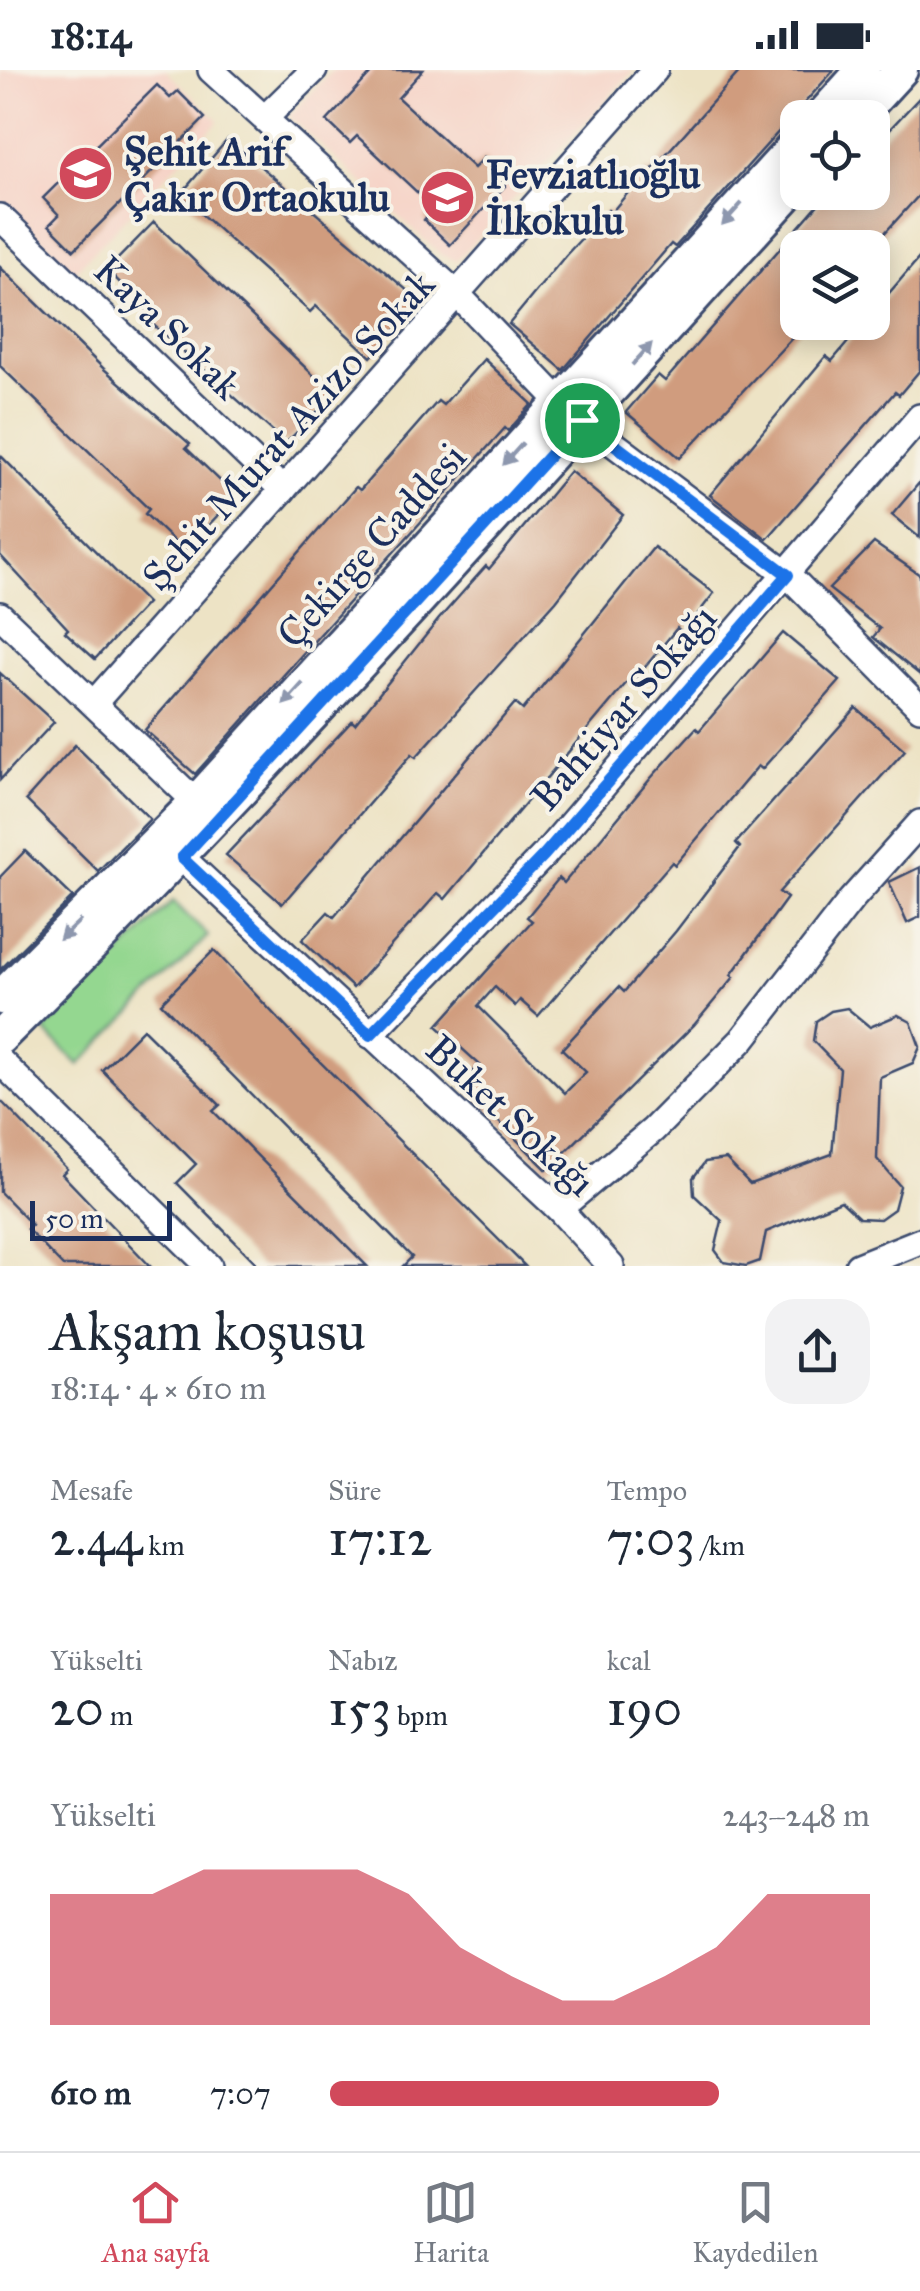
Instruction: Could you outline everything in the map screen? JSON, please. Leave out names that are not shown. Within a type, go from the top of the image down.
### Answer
[{"type":"main road","points":[[836,100],[863,70]]},
{"type":"main road","points":[[874,100],[901,70]]},
{"type":"main road","name":"Çekirge Caddesi","points":[[0,1038],[182,858],[571,411],[780,163]]},
{"type":"main road","name":"Çekirge Caddesi","points":[[0,998],[780,201]]},
{"type":"street","points":[[211,70],[459,296],[571,411],[788,575],[920,708]]},
{"type":"street","points":[[265,118],[314,70]]},
{"type":"street","name":"Şehit Murat Azizo Sokak","points":[[94,703],[459,296],[654,70]]},
{"type":"street","name":"Kaya Sokak","points":[[0,217],[284,490]]},
{"type":"street","name":"Bahtiyar Sokağı","points":[[370,1035],[544,855],[920,417]]},
{"type":"street","points":[[0,615],[196,802]]},
{"type":"street","points":[[559,1209],[653,1130],[742,1040],[851,900],[920,823]]},
{"type":"street","name":"Buket Sokağı","points":[[182,858],[559,1209],[610,1266]]},
{"type":"street","points":[[0,1061],[209,1266]]},
{"type":"street","points":[[858,1266],[920,1242]]},
{"type":"shaded area","name":"Şehit Arif Çakır Ortaokulu","points":[[0,70],[165,70],[219,121],[74,272],[0,200]]},
{"type":"shaded area","name":"Fevziatlıoğlu İlkokulu","points":[[333,70],[634,70],[456,261],[441,255],[289,116]]},
{"type":"green space","points":[[173,901],[208,936],[79,1065],[44,1030]]},
{"type":"building","points":[[374,70],[423,70],[398,98],[474,168],[484,158],[505,186],[450,245],[424,220],[434,208],[357,136],[350,143],[327,121]]},
{"type":"building","points":[[741,70],[834,70],[807,100],[780,100],[780,130],[675,247],[671,244],[563,370],[509,324],[566,255],[608,210],[611,213],[647,170],[650,172]]},
{"type":"building","points":[[157,85],[170,98],[178,91],[205,118],[74,250],[49,225],[59,215],[43,198]]},
{"type":"building","points":[[920,97],[920,194],[887,230],[796,230],[813,210],[890,210],[890,129]]},
{"type":"building","points":[[228,139],[421,302],[371,357],[316,306],[310,312],[180,195]]},
{"type":"building","points":[[154,222],[334,395],[286,443],[149,321],[154,316],[107,270]]},
{"type":"building","points":[[780,248],[780,340],[790,340],[680,458],[626,412],[658,375],[665,381]]},
{"type":"building","points":[[920,257],[920,370],[899,395],[895,392],[767,539],[710,495],[826,356],[832,361],[850,340],[890,340],[890,292]]},
{"type":"building","points":[[0,267],[104,369],[190,444],[186,448],[236,496],[184,551],[145,514],[149,509],[0,366]]},
{"type":"building","points":[[484,359],[532,404],[508,431],[505,428],[195,774],[145,730],[356,487],[360,490],[438,401],[443,405]]},
{"type":"building","points":[[0,455],[147,603],[95,659],[65,632],[68,629],[0,555]]},
{"type":"building","points":[[570,471],[623,515],[556,601],[416,757],[412,754],[282,904],[226,855],[352,721],[355,724],[439,619],[486,566],[489,569]]},
{"type":"building","points":[[920,482],[920,538],[892,515]]},
{"type":"building","points":[[874,543],[920,575],[920,675],[873,637],[880,629],[829,589]]},
{"type":"building","points":[[654,547],[714,593],[683,633],[677,628],[632,683],[628,681],[445,899],[438,893],[353,988],[302,940],[328,912],[334,917],[515,703],[523,710]]},
{"type":"building","points":[[783,633],[840,681],[762,769],[758,766],[675,865],[672,862],[538,1016],[520,1000],[515,1006],[495,987],[478,1006],[565,1093],[586,1072],[562,1049],[619,987],[624,992],[740,847],[736,843],[856,708],[905,750],[779,892],[787,898],[731,975],[734,977],[694,1025],[547,1170],[461,1084],[480,1065],[437,1026],[532,921],[527,917],[559,878],[564,883],[651,778],[696,728],[699,731]]},
{"type":"building","points":[[0,673],[54,722],[0,780]]},
{"type":"building","points":[[75,745],[150,819],[98,871],[26,800]]},
{"type":"building","points":[[25,851],[73,897],[0,970],[0,877]]},
{"type":"building","points":[[920,867],[920,917],[907,923],[889,882]]},
{"type":"building","points":[[214,950],[299,1041],[525,1266],[403,1266],[412,1257],[161,1003]]},
{"type":"building","points":[[847,1008],[870,1027],[898,1015],[911,1022],[920,1047],[913,1063],[880,1077],[877,1159],[900,1186],[894,1209],[880,1219],[859,1218],[841,1201],[766,1232],[760,1261],[746,1266],[724,1262],[715,1250],[722,1221],[694,1195],[693,1178],[705,1162],[726,1159],[750,1184],[832,1154],[840,1069],[813,1041],[816,1021],[831,1011]]},
{"type":"building","points":[[143,1029],[220,1105],[213,1111],[367,1266],[259,1266],[177,1183],[196,1164],[102,1070]]},
{"type":"building","points":[[0,1100],[67,1169],[62,1174],[150,1266],[63,1266],[27,1229],[32,1225],[0,1192]]},
{"type":"place","name":"Şehit Arif Çakır Ortaokulu","points":[[85,174]]},
{"type":"place","name":"Fevziatlıoğlu İlkokulu","points":[[447,197]]},
{"type":"route","points":[[582,420],[788,575],[544,855],[370,1035],[182,858],[582,420]]}]
